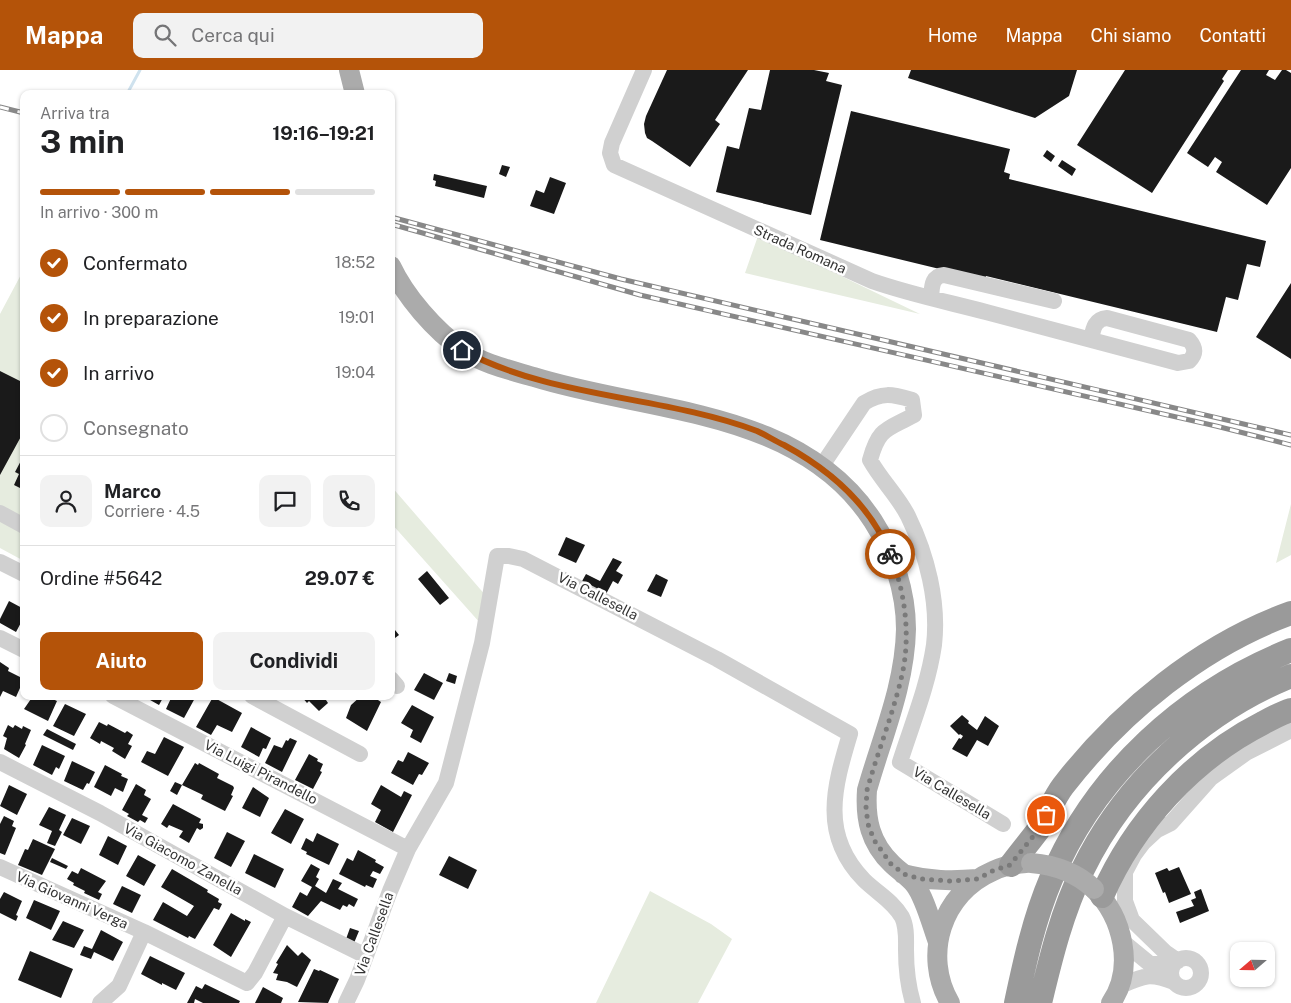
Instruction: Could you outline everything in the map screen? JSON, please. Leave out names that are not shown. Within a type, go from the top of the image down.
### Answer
[{"type":"highway","points":[[1021,864],[1062,787],[1107,734],[1149,695],[1210,653],[1270,621],[1291,614]]},
{"type":"highway","points":[[1016,1003],[1028,949],[1040,907],[1051,879],[1077,829],[1108,784],[1166,724],[1197,700],[1240,674],[1291,650]]},
{"type":"highway","points":[[1040,1003],[1059,929],[1082,870],[1108,826],[1132,793],[1166,757],[1209,722],[1249,697],[1291,676]]},
{"type":"highway","points":[[1098,893],[1149,817],[1191,771],[1245,732],[1291,710]]},
{"type":"main road","points":[[349,70],[354,90]]},
{"type":"main road","points":[[395,275],[422,312],[462,350],[500,367],[546,381],[600,395],[709,417],[759,432],[821,467],[850,492],[868,513],[883,537],[900,582],[906,628],[902,674],[867,790],[866,808],[868,824],[874,840],[891,864],[915,885],[929,915],[938,942]]},
{"type":"main road","points":[[950,1003],[940,978],[937,960],[938,942],[947,913],[966,888],[978,879],[994,870],[1021,864],[1051,865],[1070,872],[1087,882],[1111,910],[1118,925],[1124,961],[1114,995]]},
{"type":"main road","points":[[904,874],[921,879],[978,879]]},
{"type":"street","name":"Strada Romana","points":[[644,70],[612,143],[610,153],[614,164],[872,281],[931,298],[1178,363],[1189,361],[1194,357],[1195,351],[1189,340],[1107,318],[1102,318],[1097,322],[1091,340]]},
{"type":"street","points":[[931,298],[936,276],[944,275],[1054,301]]},
{"type":"street","name":"Via Callesella","points":[[821,467],[864,403],[874,397],[892,394],[912,400],[914,415],[884,430],[875,444],[870,460],[911,522],[925,559],[933,598],[934,630],[930,666],[918,712],[900,762],[1003,824]]},
{"type":"street","points":[[0,513],[20,524]]},
{"type":"street","name":"Via Callesella","points":[[346,1003],[357,980],[390,891],[408,849],[446,782],[482,644],[497,556],[508,556],[523,559],[709,654],[850,734],[834,799],[835,824],[842,851],[849,862],[864,879],[894,905],[903,919],[907,938],[909,990],[913,1003]]},
{"type":"street","points":[[0,562],[20,572]]},
{"type":"street","points":[[0,638],[20,648]]},
{"type":"street","name":"Via Luigi Pirandello","points":[[121,700],[408,849]]},
{"type":"street","points":[[259,700],[360,754]]},
{"type":"street","points":[[1177,962],[1132,920],[1125,901],[1125,872],[1143,843],[1157,830],[1171,822],[1211,778],[1246,753],[1291,730]]},
{"type":"street","name":"Via Giacomo Zanella","points":[[0,762],[100,813],[285,916],[366,956]]},
{"type":"street","name":"Via Giovanni Verga","points":[[0,868],[144,932],[247,983],[256,973],[285,916]]},
{"type":"street","name":"Via Giovanni Verga","points":[[100,1003],[119,986],[144,932]]},
{"type":"street","points":[[1122,941],[1150,964],[1177,962],[1186,958],[1196,962],[1202,975],[1197,984],[1182,991]]},
{"type":"street","points":[[1177,962],[1171,972],[1182,991]]},
{"type":"street","points":[[1114,995],[1145,976],[1154,976],[1182,991]]},
{"type":"shaded area","points":[[758,236],[920,314],[745,273]]},
{"type":"shaded area","points":[[20,276],[20,559],[0,548],[0,314]]},
{"type":"shaded area","points":[[395,491],[487,597],[481,624],[395,527]]},
{"type":"shaded area","points":[[1291,504],[1291,555],[1276,563]]},
{"type":"shaded area","points":[[650,891],[711,924],[732,939],[698,1003],[596,1003]]},
{"type":"building","points":[[667,70],[748,70],[715,120],[720,124],[690,167],[647,138],[645,133],[644,124],[646,116]]},
{"type":"building","points":[[770,70],[814,70],[829,73],[826,81],[842,85],[811,215],[716,192],[727,146],[739,149],[749,108],[761,110]]},
{"type":"building","points":[[911,70],[1077,70],[1069,96],[1035,118],[908,78]]},
{"type":"building","points":[[1125,70],[1228,70],[1222,79],[1224,81],[1152,193],[1077,145]]},
{"type":"building","points":[[1241,70],[1269,70],[1266,75],[1275,80],[1282,70],[1291,73],[1291,168],[1267,205],[1216,172],[1222,162],[1215,157],[1208,167],[1187,153]]},
{"type":"building","points":[[851,111],[1010,149],[1004,172],[1010,174],[1009,179],[1266,241],[1260,267],[1247,264],[1238,300],[1226,297],[1217,332],[986,276],[985,280],[820,240]]},
{"type":"building","points":[[1047,150],[1055,156],[1051,162],[1043,156]]},
{"type":"building","points":[[1062,160],[1076,169],[1072,176],[1058,166]]},
{"type":"building","points":[[502,165],[510,167],[506,177],[499,174]]},
{"type":"building","points":[[434,174],[487,186],[484,198],[435,186]]},
{"type":"building","points":[[550,177],[566,183],[554,214],[530,206],[536,190],[544,193]]},
{"type":"building","points":[[1291,283],[1291,359],[1256,337]]},
{"type":"building","points":[[0,371],[20,381],[20,438],[0,475]]},
{"type":"building","points":[[20,463],[20,488],[14,485],[19,474],[15,472]]},
{"type":"building","points":[[566,537],[585,545],[576,563],[558,555]]},
{"type":"building","points":[[613,558],[622,562],[616,571],[623,575],[618,584],[613,581],[605,596],[581,583],[586,574],[600,581]]},
{"type":"building","points":[[427,571],[449,598],[440,605],[418,579]]},
{"type":"building","points":[[656,574],[668,580],[661,597],[647,591]]},
{"type":"building","points":[[9,601],[20,607],[20,624],[16,632],[0,623],[0,619]]},
{"type":"building","points":[[395,630],[399,635],[395,638]]},
{"type":"building","points":[[0,662],[9,668],[8,671],[20,677],[20,688],[16,697],[3,691],[0,697]]},
{"type":"building","points":[[424,673],[443,683],[434,700],[414,690]]},
{"type":"building","points":[[449,673],[457,676],[455,684],[446,681]]},
{"type":"building","points":[[30,700],[57,701],[48,721],[24,709]]},
{"type":"building","points":[[150,700],[162,700],[159,705]]},
{"type":"building","points":[[170,700],[194,700],[184,718],[166,709]]},
{"type":"building","points":[[211,700],[218,700],[242,713],[232,732],[217,725],[211,735],[196,727]]},
{"type":"building","points":[[304,700],[326,700],[328,703],[319,711],[309,701],[307,703]]},
{"type":"building","points":[[357,700],[378,700],[381,702],[367,731],[346,718],[351,705]]},
{"type":"building","points":[[65,704],[86,714],[74,736],[53,726]]},
{"type":"building","points":[[412,705],[434,717],[421,743],[410,737],[413,730],[401,723]]},
{"type":"building","points":[[962,715],[977,730],[985,716],[999,726],[988,746],[977,740],[967,757],[952,749],[959,738],[961,739],[963,736],[959,735],[950,726]]},
{"type":"building","points":[[99,722],[107,726],[108,724],[125,733],[127,731],[133,735],[128,744],[132,746],[125,759],[112,751],[114,748],[101,741],[100,744],[90,738]]},
{"type":"building","points":[[8,725],[13,728],[15,725],[22,729],[23,726],[31,730],[19,758],[4,749],[7,738],[3,736]]},
{"type":"building","points":[[251,727],[271,738],[266,749],[263,748],[259,757],[241,747]]},
{"type":"building","points":[[47,729],[76,744],[73,750],[43,735]]},
{"type":"building","points":[[164,737],[184,747],[168,776],[141,762],[147,751],[155,754]]},
{"type":"building","points":[[290,738],[297,741],[282,772],[265,763],[274,745],[282,748],[286,740],[288,741]]},
{"type":"building","points":[[42,745],[65,756],[59,769],[56,767],[52,775],[33,765]]},
{"type":"building","points":[[408,752],[429,763],[422,775],[419,774],[413,785],[391,773],[398,760],[403,762]]},
{"type":"building","points":[[309,754],[323,764],[320,771],[322,772],[313,789],[295,780]]},
{"type":"building","points":[[72,761],[95,772],[89,784],[87,783],[83,790],[64,781]]},
{"type":"building","points":[[195,763],[198,765],[199,763],[219,774],[217,778],[233,786],[231,795],[233,796],[225,811],[201,799],[203,795],[182,785]]},
{"type":"building","points":[[105,765],[128,779],[123,792],[115,788],[111,796],[94,787]]},
{"type":"building","points":[[175,782],[182,785],[177,795],[170,791]]},
{"type":"building","points":[[136,784],[146,790],[144,795],[151,799],[142,815],[148,818],[145,823],[140,820],[138,822],[127,816],[129,814],[122,810]]},
{"type":"building","points":[[9,785],[27,794],[17,815],[0,806]]},
{"type":"building","points":[[381,785],[401,797],[404,791],[412,795],[393,832],[375,822],[381,810],[371,804]]},
{"type":"building","points":[[253,787],[269,798],[260,817],[242,808]]},
{"type":"building","points":[[173,804],[201,819],[199,823],[203,824],[203,828],[200,830],[197,828],[189,843],[179,837],[183,831],[169,825],[167,828],[161,824]]},
{"type":"building","points":[[49,807],[66,815],[59,830],[62,832],[55,846],[47,843],[52,831],[39,825]]},
{"type":"building","points":[[285,809],[304,819],[291,844],[271,833]]},
{"type":"building","points":[[4,816],[14,821],[12,826],[16,828],[5,855],[0,853],[0,824]]},
{"type":"building","points":[[72,818],[90,826],[81,844],[63,835]]},
{"type":"building","points":[[227,832],[245,841],[231,867],[214,858]]},
{"type":"building","points":[[317,833],[339,844],[329,865],[306,854],[307,852],[301,849],[306,838],[313,842]]},
{"type":"building","points":[[108,836],[127,846],[118,865],[99,855]]},
{"type":"building","points":[[33,839],[55,849],[42,875],[18,865],[25,849],[28,850]]},
{"type":"building","points":[[358,850],[384,867],[380,874],[373,871],[370,876],[377,879],[373,888],[366,885],[365,887],[339,874],[347,858],[353,861]]},
{"type":"building","points":[[254,854],[284,869],[275,888],[245,873]]},
{"type":"building","points":[[138,855],[156,865],[144,886],[126,876]]},
{"type":"building","points":[[449,856],[477,870],[468,889],[439,875]]},
{"type":"building","points":[[52,858],[68,866],[66,869],[50,862]]},
{"type":"building","points":[[311,864],[320,869],[316,877],[319,879],[315,886],[326,893],[333,879],[342,883],[338,889],[358,899],[354,907],[349,904],[347,907],[343,905],[340,910],[321,901],[308,916],[292,907],[300,892],[307,896],[312,887],[301,881]]},
{"type":"building","points":[[1179,867],[1191,894],[1169,903],[1155,873],[1167,868],[1169,871]]},
{"type":"building","points":[[81,868],[106,881],[98,892],[102,894],[99,900],[84,893],[85,891],[73,885],[74,883],[67,879],[72,871],[78,874]]},
{"type":"building","points":[[172,869],[208,890],[207,892],[219,899],[218,902],[222,904],[219,910],[214,908],[195,939],[189,936],[188,938],[153,920],[163,902],[187,916],[194,906],[161,887]]},
{"type":"building","points":[[122,886],[141,895],[132,913],[113,904]]},
{"type":"building","points":[[1201,889],[1209,911],[1180,923],[1176,912],[1194,906],[1191,900],[1196,898],[1194,892]]},
{"type":"building","points":[[4,892],[22,901],[16,915],[18,916],[16,921],[0,913],[0,899]]},
{"type":"building","points":[[34,900],[60,911],[51,930],[26,918]]},
{"type":"building","points":[[231,913],[245,921],[245,919],[251,922],[231,957],[213,945]]},
{"type":"building","points":[[63,921],[84,930],[74,948],[52,940]]},
{"type":"building","points":[[350,928],[359,931],[354,943],[346,939]]},
{"type":"building","points":[[101,930],[123,942],[113,961],[94,952],[91,959],[80,955],[84,946],[92,949]]},
{"type":"building","points":[[287,945],[298,956],[302,952],[311,960],[297,987],[287,982],[276,980],[278,974],[273,973],[278,964],[276,963]]},
{"type":"building","points":[[30,951],[73,969],[61,998],[18,980]]},
{"type":"building","points":[[150,956],[185,973],[176,990],[141,974]]},
{"type":"building","points":[[314,969],[339,979],[328,1003],[298,1002]]},
{"type":"building","points":[[205,984],[240,1001],[239,1003],[203,1003],[195,999],[194,1003],[187,1003],[196,986],[202,989]]},
{"type":"building","points":[[263,987],[283,998],[281,1003],[255,1003]]},
{"type":"waterway","points":[[129,90],[140,70]]},
{"type":"railway","points":[[0,107],[20,112]]},
{"type":"railway","points":[[395,218],[621,279],[1291,435]]},
{"type":"railway","points":[[395,225],[640,295],[1216,426],[1291,445]]},
{"type":"way so far","points":[[890,554],[900,582],[904,604],[905,650],[902,674],[867,790],[866,808],[868,824],[874,840],[891,864],[904,874],[921,879],[951,881],[978,879],[994,870],[1010,865],[1039,829],[1046,815]]},
{"type":"route","points":[[462,350],[500,367],[546,381],[600,395],[718,419],[759,432],[821,467],[850,492],[868,513],[883,537],[890,554]]}]
